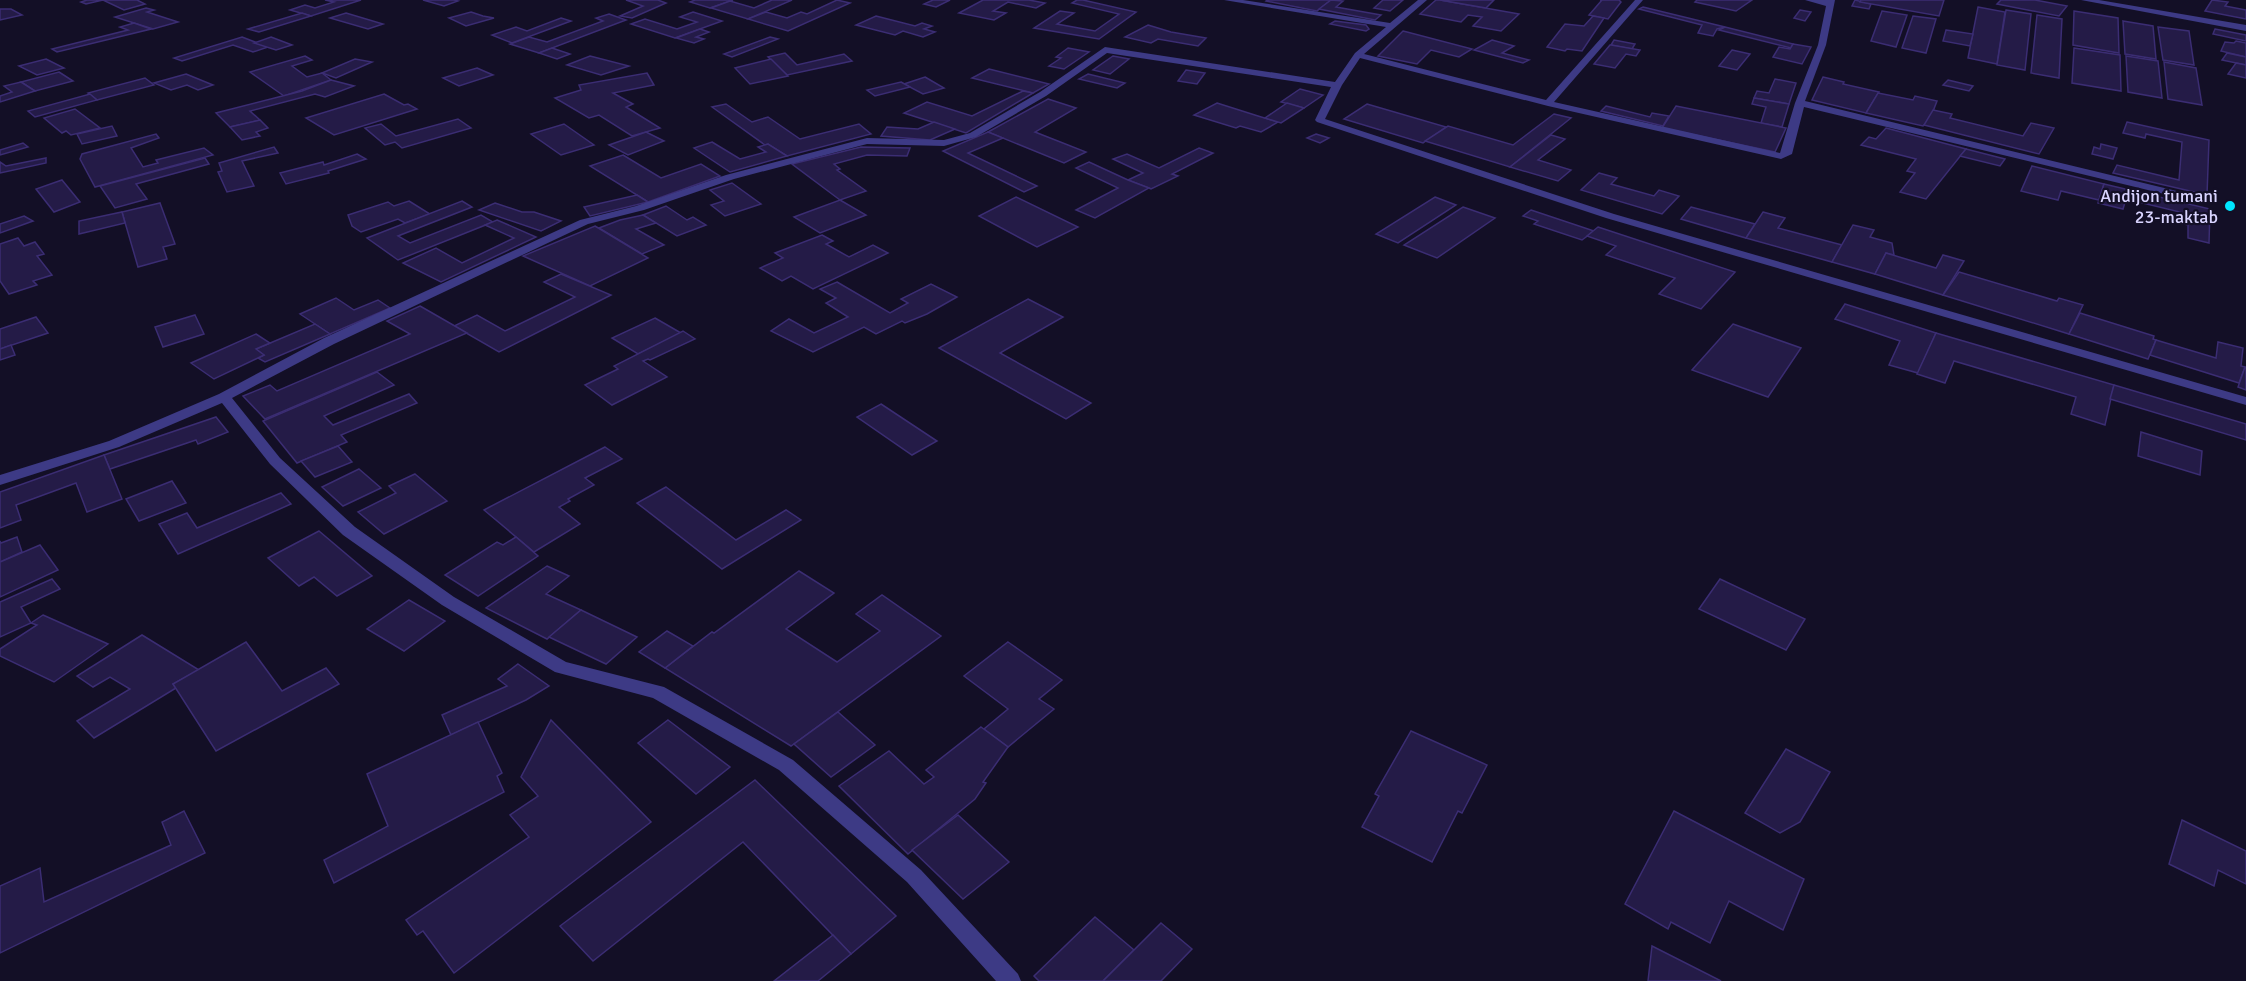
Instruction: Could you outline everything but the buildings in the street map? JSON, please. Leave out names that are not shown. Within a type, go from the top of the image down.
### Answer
[{"type":"street","points":[[1228,0],[1392,26]]},
{"type":"street","points":[[1423,0],[1358,55],[1337,85],[1320,120],[1610,216],[2246,401]]},
{"type":"street","points":[[1548,103],[1639,0]]},
{"type":"street","points":[[1358,55],[1548,103],[1781,156],[1787,154],[1800,103],[1822,45],[1830,2],[1809,0]]},
{"type":"street","points":[[2085,0],[2122,3],[2246,28]]},
{"type":"street","points":[[0,480],[114,444],[224,397],[329,341],[584,222],[640,208],[730,177],[867,141],[944,143],[973,135],[1043,94],[1105,50],[1337,85]]},
{"type":"street","points":[[1800,103],[2185,196]]},
{"type":"street","points":[[224,397],[275,461],[349,531],[448,601],[561,667],[658,692],[786,765],[914,876],[1010,981]]},
{"type":"place","name":"Andijon tumani 23-maktab","points":[[2230,206]]}]
